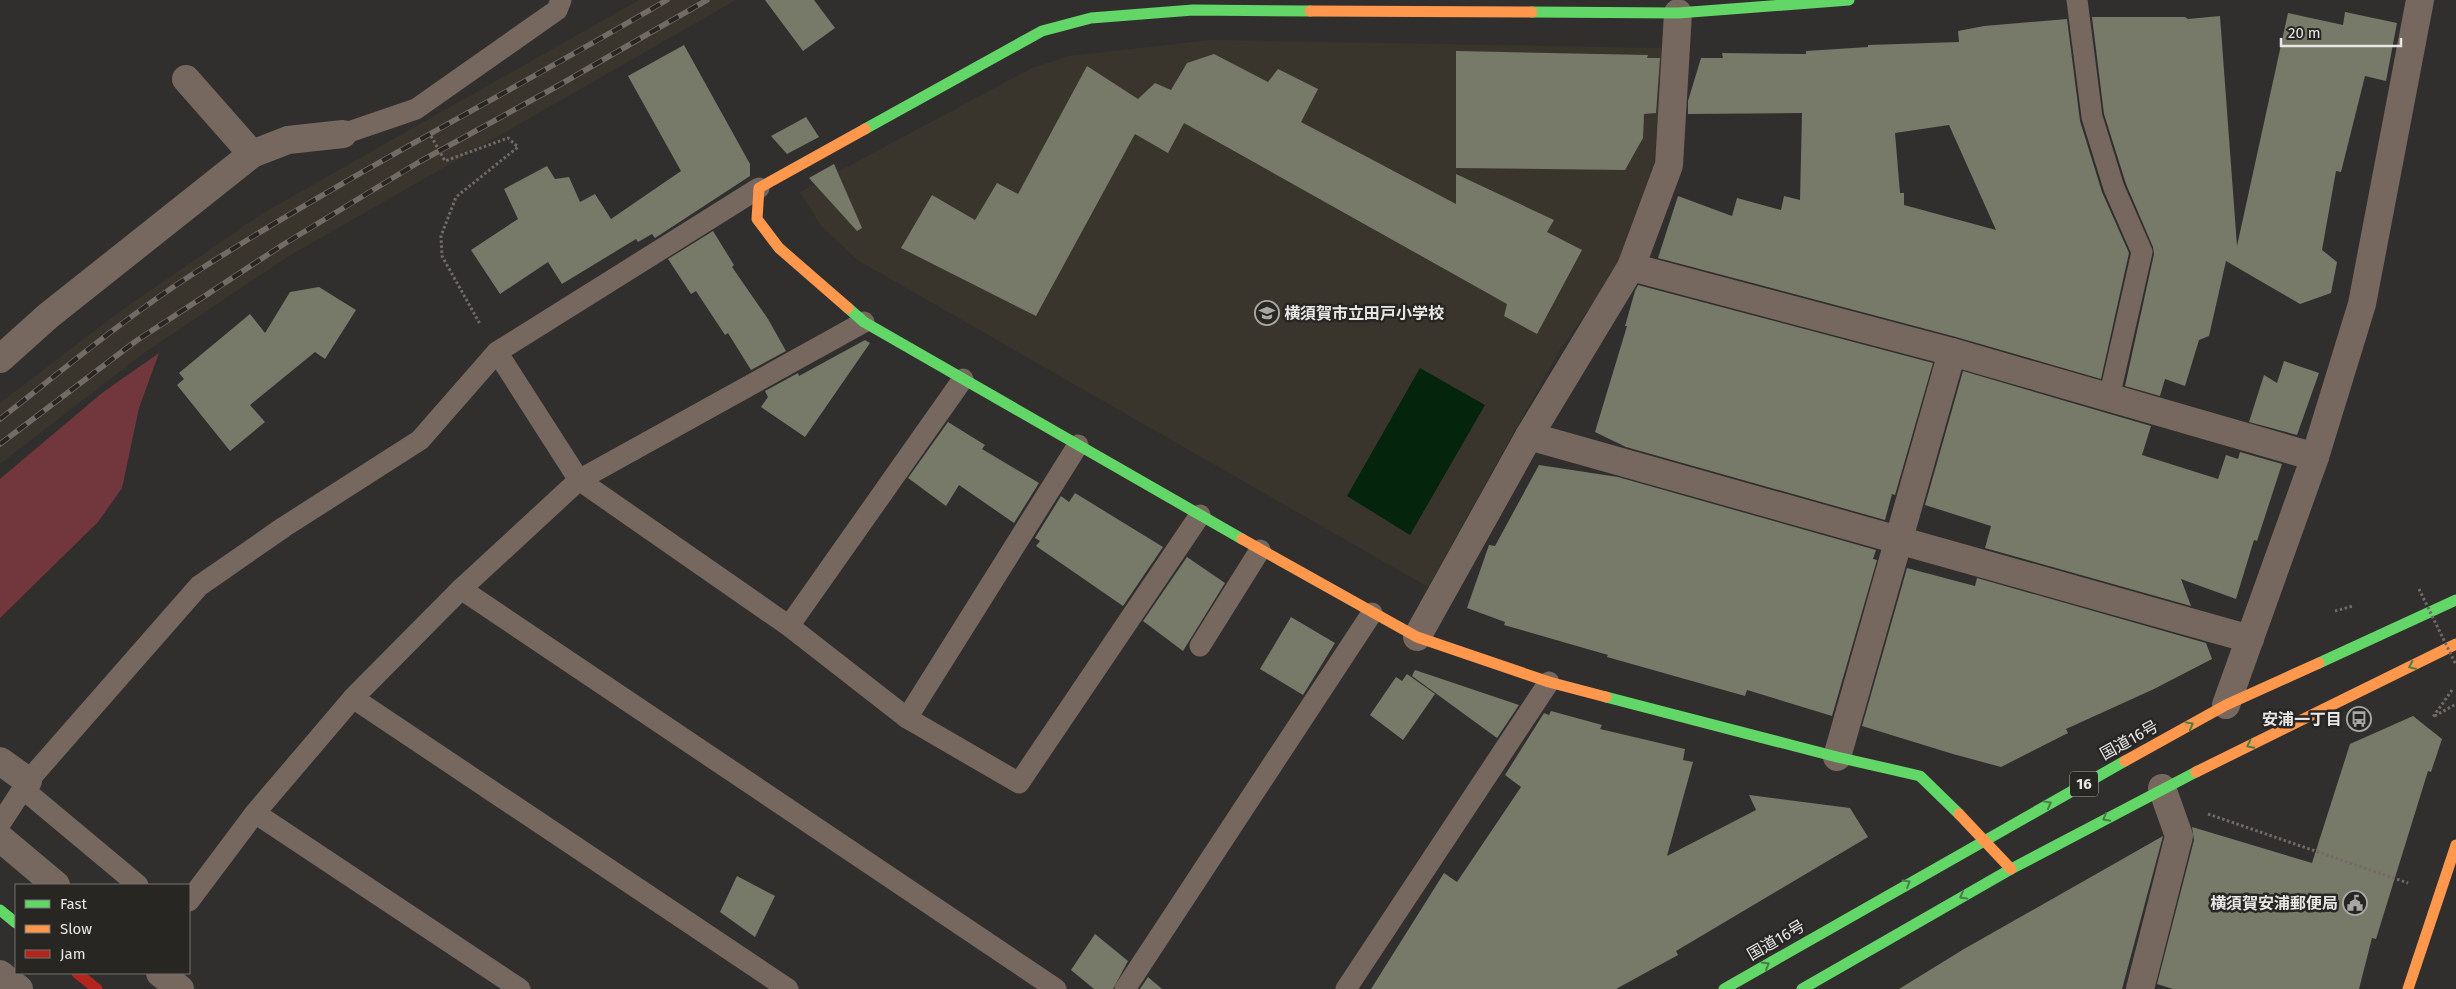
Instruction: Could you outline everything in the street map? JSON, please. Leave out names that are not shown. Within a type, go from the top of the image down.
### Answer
[{"type":"main road","points":[[1849,0],[1678,13],[1193,10],[1091,18],[1042,31],[759,188],[757,219],[779,248],[864,322],[1260,550],[1417,637],[1549,682],[1837,757],[1920,776],[1985,838],[2011,869]]},
{"type":"main road","name":"国道16号","points":[[1724,989],[1985,838],[2226,705],[2456,600]]},
{"type":"main road","name":"16","points":[[1802,989],[2011,869],[2162,788],[2456,644]]},
{"type":"main road","points":[[2408,989],[2456,845]]},
{"type":"main road","points":[[0,910],[15,922]]},
{"type":"main road","points":[[78,974],[97,989]]},
{"type":"street","points":[[2226,705],[2315,457],[2362,304],[2420,0]]},
{"type":"street","points":[[1417,637],[1529,436],[1630,267],[1669,165],[1678,13]]},
{"type":"street","points":[[186,79],[252,154]]},
{"type":"street","points":[[4,348],[48,316],[252,154],[288,140],[343,134]]},
{"type":"street","points":[[1630,267],[1952,352],[2315,457]]},
{"type":"street","points":[[1837,757],[1952,352]]},
{"type":"street","points":[[1529,436],[2250,639]]},
{"type":"street","points":[[0,761],[26,785]]},
{"type":"street","points":[[2140,989],[2179,836],[2162,788]]},
{"type":"street","points":[[0,838],[55,884]]},
{"type":"street","points":[[0,974],[19,989]]},
{"type":"street","points":[[161,974],[180,989]]},
{"type":"lane","points":[[343,134],[416,109],[557,10],[561,0]]},
{"type":"lane","points":[[2077,0],[2092,117],[2114,188],[2142,252],[2109,398]]},
{"type":"lane","points":[[0,824],[26,785],[199,586],[284,527],[420,440],[497,352],[759,188]]},
{"type":"lane","points":[[190,900],[255,814],[353,698],[461,589],[579,480],[864,322]]},
{"type":"lane","points":[[497,352],[579,480],[789,626],[907,718],[1019,783],[1200,515]]},
{"type":"lane","points":[[789,626],[963,379]]},
{"type":"lane","points":[[907,718],[1078,444]]},
{"type":"lane","points":[[1200,646],[1260,550]]},
{"type":"lane","points":[[461,589],[1056,989]]},
{"type":"lane","points":[[1125,989],[1372,613]]},
{"type":"lane","points":[[1346,989],[1549,682]]},
{"type":"lane","points":[[353,698],[788,989]]},
{"type":"lane","points":[[26,785],[137,884]]},
{"type":"lane","points":[[255,814],[520,989]]},
{"type":"path","points":[[445,161],[508,138],[518,147],[456,197],[441,236],[442,256],[497,352]]},
{"type":"path","points":[[2419,589],[2456,666]]},
{"type":"path","points":[[2452,690],[2433,718],[2456,704]]},
{"type":"path","points":[[2205,813],[2408,883]]},
{"type":"shaded area","points":[[639,0],[736,0],[289,256],[144,353],[0,464],[0,403],[119,312],[263,213]]},
{"type":"shaded area","name":"横須賀市立田戸小学校","points":[[1210,40],[1663,48],[1653,180],[1614,273],[1558,353],[1428,587],[859,261],[821,226],[800,192],[1032,68],[1069,56]]},
{"type":"shaded area","points":[[159,353],[139,408],[122,488],[98,522],[0,618],[0,479],[102,393]]},
{"type":"shaded area","points":[[1420,368],[1485,405],[1410,535],[1347,496]]},
{"type":"building","points":[[765,0],[814,0],[835,28],[803,51]]},
{"type":"building","points":[[2345,12],[2397,23],[2386,81],[2365,76],[2341,172],[2336,171],[2322,250],[2337,262],[2331,293],[2300,304],[2226,261],[2209,336],[2199,340],[2185,386],[2165,379],[2160,396],[2125,386],[2154,254],[2153,247],[2126,184],[2104,114],[2092,17],[2185,17],[2188,19],[2220,16],[2237,246],[2288,13],[2343,25]]},
{"type":"building","points":[[2067,19],[2080,121],[2102,192],[2129,253],[2101,379],[1956,337],[1658,258],[1678,196],[1732,216],[1737,198],[1781,210],[1784,196],[1800,200],[1802,113],[1688,114],[1688,101],[1701,58],[1723,58],[1722,53],[1806,54],[1806,51],[1868,47],[1868,45],[1959,42],[1958,31],[1984,26]],"holes":[[[1949,125],[1996,230],[1904,205],[1904,193],[1900,193],[1895,133]]]},
{"type":"building","points":[[684,45],[750,164],[750,176],[655,238],[652,234],[638,242],[636,239],[562,284],[548,262],[500,294],[471,250],[518,219],[504,189],[547,166],[555,179],[569,177],[580,202],[595,194],[611,219],[681,171],[628,76]]},
{"type":"building","points":[[1456,51],[1648,55],[1647,58],[1660,58],[1656,113],[1644,114],[1643,138],[1625,170],[1456,168]]},
{"type":"building","points":[[1214,54],[1268,82],[1278,69],[1318,89],[1301,122],[1456,204],[1456,174],[1554,220],[1547,232],[1582,250],[1537,334],[1504,316],[1507,304],[1184,123],[1168,153],[1135,134],[1036,316],[901,248],[932,195],[975,220],[997,183],[1018,194],[1087,66],[1138,99],[1155,83],[1171,90],[1187,63]]},
{"type":"building","points":[[806,117],[819,137],[787,154],[771,136]]},
{"type":"building","points":[[834,164],[862,228],[857,231],[809,178]]},
{"type":"building","points":[[713,231],[734,265],[732,267],[768,319],[786,351],[751,370],[728,333],[725,335],[696,291],[691,294],[668,259]]},
{"type":"building","points":[[1638,285],[1933,363],[1895,495],[1892,494],[1885,520],[1626,447],[1595,432]]},
{"type":"building","points":[[319,287],[356,310],[325,359],[315,352],[250,405],[265,422],[230,451],[177,385],[184,379],[179,373],[250,314],[265,333],[290,292]]},
{"type":"building","points":[[865,340],[870,343],[805,437],[761,407],[768,397],[765,391],[798,373],[799,376]]},
{"type":"building","points":[[2284,361],[2319,373],[2297,435],[2249,422],[2264,375],[2277,383]]},
{"type":"building","points":[[1963,371],[2151,426],[2142,455],[2218,479],[2226,455],[2238,459],[2240,452],[2282,464],[2257,541],[2254,540],[2236,599],[2181,579],[2191,606],[1985,548],[1991,526],[1925,505]]},
{"type":"building","points":[[948,422],[985,445],[982,449],[1039,483],[1014,523],[959,485],[946,506],[908,478]]},
{"type":"building","points":[[1539,465],[1618,477],[1876,550],[1873,559],[1877,560],[1832,716],[1747,690],[1745,696],[1607,657],[1608,655],[1504,625],[1505,622],[1467,608],[1489,545],[1495,546]]},
{"type":"building","points":[[1075,493],[1163,547],[1123,606],[1036,546],[1040,541],[1035,538],[1061,496],[1069,502]]},
{"type":"building","points":[[1187,557],[1225,583],[1183,651],[1143,621]]},
{"type":"building","points":[[1907,568],[1975,586],[1977,578],[2206,643],[2212,659],[2154,689],[2066,729],[2068,733],[2001,767],[1953,754],[1862,726]]},
{"type":"building","points":[[1291,617],[1335,643],[1303,695],[1260,669]]},
{"type":"building","points":[[1415,670],[1519,705],[1497,738],[1412,676]]},
{"type":"building","points":[[1407,674],[1435,694],[1403,740],[1370,715],[1396,677],[1402,681]]},
{"type":"building","points":[[1551,711],[1602,725],[1600,729],[1685,749],[1683,760],[1693,762],[1667,856],[1756,810],[1749,795],[1850,808],[1868,837],[1676,951],[1678,955],[1616,989],[1371,989],[1444,873],[1457,882],[1521,787],[1505,775],[1544,713],[1549,715]]},
{"type":"building","points":[[2413,716],[2442,739],[2431,772],[2428,771],[2376,939],[2372,938],[2359,989],[2173,989],[2157,984],[2194,840],[2192,827],[2312,863],[2350,744]]},
{"type":"building","points":[[2163,836],[2122,989],[1899,989],[1964,949]]},
{"type":"building","points":[[737,876],[775,896],[755,937],[720,912]]},
{"type":"building","points":[[1095,934],[1128,961],[1113,989],[1094,989],[1071,970]]},
{"type":"building","points":[[1148,977],[1162,989],[1140,989]]},
{"type":"railway","points":[[0,419],[121,325],[196,272],[312,201],[667,0]]},
{"type":"railway","points":[[0,444],[136,341],[284,244],[419,162],[554,88],[707,0]]},
{"type":"traffic: fast","points":[[1532,12],[1678,13],[1849,0]]},
{"type":"traffic: fast","points":[[865,129],[1042,31],[1091,18],[1193,10],[1310,11]]},
{"type":"traffic: fast","points":[[848,308],[864,322],[1242,539]]},
{"type":"traffic: fast","points":[[2319,663],[2456,600]]},
{"type":"traffic: fast","points":[[1606,697],[1837,757],[1920,776],[1959,814]]},
{"type":"traffic: fast","points":[[1724,989],[2125,761]]},
{"type":"traffic: fast","points":[[1802,989],[2011,869],[2196,772]]},
{"type":"traffic: fast","points":[[0,910],[15,922]]},
{"type":"traffic: slow","points":[[1310,11],[1532,12]]},
{"type":"traffic: slow","points":[[848,308],[779,248],[757,219],[759,188],[865,129]]},
{"type":"traffic: slow","points":[[1242,539],[1417,637],[1549,682],[1606,697]]},
{"type":"traffic: slow","points":[[2196,772],[2456,644]]},
{"type":"traffic: slow","points":[[2125,761],[2226,705],[2319,663]]},
{"type":"traffic: slow","points":[[1959,814],[2011,869]]},
{"type":"traffic: slow","points":[[2408,989],[2456,845]]},
{"type":"traffic: jam","points":[[78,974],[97,989]]},
{"type":"place","name":"横須賀市立田戸小学校","points":[[1267,313]]},
{"type":"place","name":"安浦一丁目","points":[[2359,719]]},
{"type":"place","name":"横須賀安浦郵便局","points":[[2355,903]]}]
